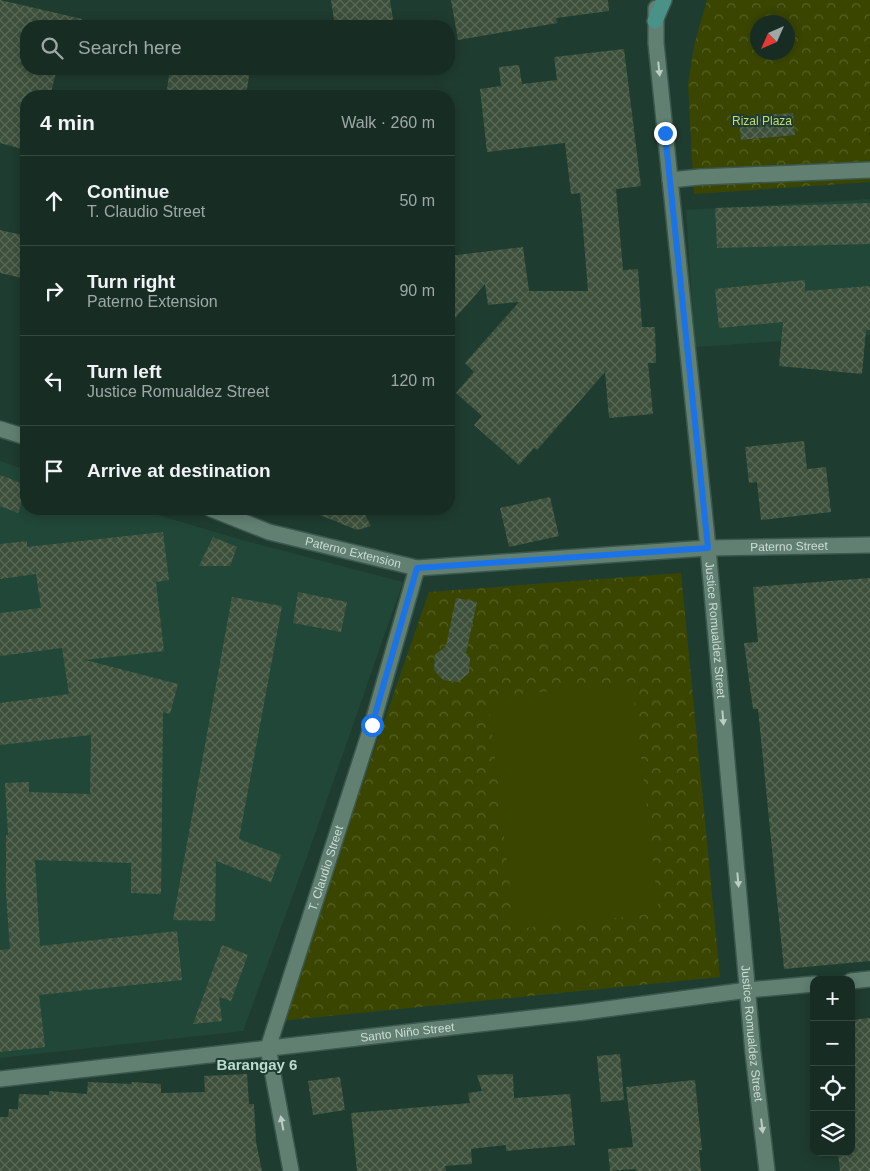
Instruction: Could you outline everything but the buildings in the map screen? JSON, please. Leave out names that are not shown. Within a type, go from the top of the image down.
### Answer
[{"type":"main road","points":[[650,0],[655,20]]},
{"type":"main road","points":[[655,20],[664,0]]},
{"type":"street","name":"Justice Romualdez Street","points":[[657,0],[655,20],[670,180],[708,548],[753,1053],[767,1171]]},
{"type":"street","points":[[670,180],[870,170]]},
{"type":"street","points":[[0,429],[20,435]]},
{"type":"street","name":"Paterno Extension","points":[[226,515],[269,532],[417,568],[708,548]]},
{"type":"street","name":"Paterno Street","points":[[708,548],[870,545]]},
{"type":"street","name":"T. Claudio Street","points":[[291,1171],[268,1048],[372,725],[417,568]]},
{"type":"street","points":[[855,981],[870,979]]},
{"type":"street","name":"Santo Niño Street","points":[[0,1079],[584,1012],[748,990],[810,984]]},
{"type":"shaded area","points":[[870,199],[870,335],[695,347],[686,210]]},
{"type":"shaded area","points":[[0,461],[20,468],[20,515],[158,515],[245,541],[403,582],[309,851],[243,1031],[0,1058]]},
{"type":"green space","name":"Rizal Plaza","points":[[707,0],[870,0],[870,182],[694,194],[688,85],[694,46]]},
{"type":"green space","points":[[681,573],[720,977],[280,1021],[429,592]]},
{"type":"green space","points":[[632,682],[659,913],[515,929],[488,698]]},
{"type":"district","name":"Barangay 6","points":[[257,1065]]},
{"type":"route","points":[[372,725],[417,568],[708,548],[665,133]]}]
